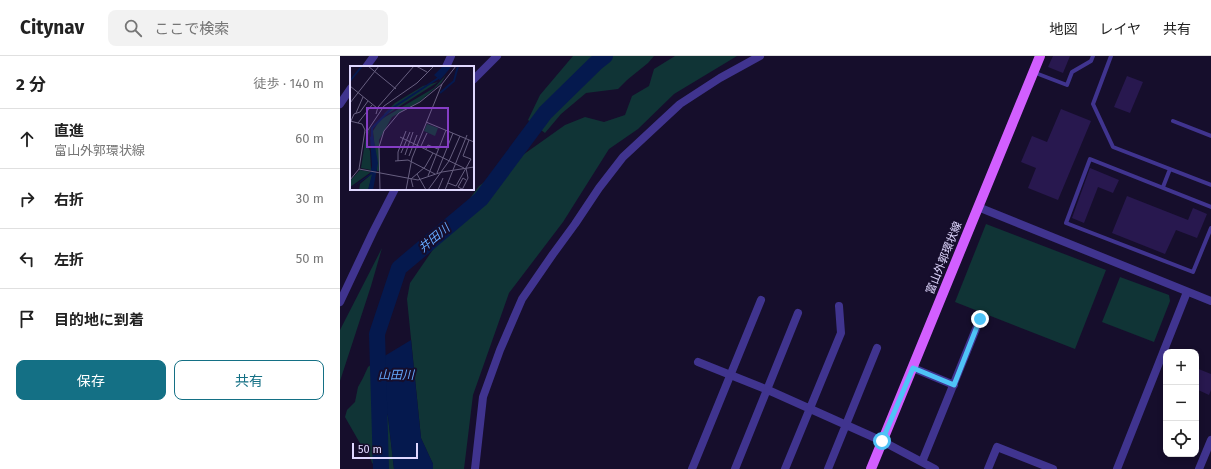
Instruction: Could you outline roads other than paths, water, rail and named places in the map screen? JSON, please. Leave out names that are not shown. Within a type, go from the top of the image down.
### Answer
[{"type":"main road","name":"富山外郭環状線","points":[[871,469],[1040,56]]},
{"type":"street","points":[[367,66],[374,56]]},
{"type":"street","points":[[474,79],[497,56]]},
{"type":"street","points":[[476,469],[483,396],[500,350],[522,299],[576,224],[599,188],[623,157],[680,104],[720,78],[760,56]]},
{"type":"street","points":[[340,104],[350,89]]},
{"type":"street","points":[[340,302],[394,190]]},
{"type":"street","points":[[978,207],[1211,301]]},
{"type":"street","points":[[1117,469],[1187,292]]},
{"type":"street","points":[[692,469],[762,300]]},
{"type":"street","points":[[785,469],[841,333],[839,306]]},
{"type":"street","points":[[735,469],[798,313]]},
{"type":"street","points":[[922,462],[980,319]]},
{"type":"street","points":[[828,469],[877,348]]},
{"type":"street","points":[[698,362],[768,390],[882,441],[935,469]]},
{"type":"street","points":[[913,368],[954,385]]},
{"type":"street","points":[[1199,469],[1211,440]]},
{"type":"street","points":[[988,469],[997,447],[1054,469]]},
{"type":"lane","points":[[1033,72],[1067,85],[1072,72],[1091,61],[1093,56]]},
{"type":"lane","points":[[1111,56],[1093,104],[1113,147],[1211,185]]},
{"type":"lane","points":[[1173,121],[1211,136]]},
{"type":"lane","points":[[1211,207],[1090,159],[1066,222],[1193,272],[1211,228]]},
{"type":"lane","points":[[1163,187],[1170,169]]},
{"type":"water","name":"山田川","points":[[411,340],[421,438],[433,464],[433,469],[394,469],[388,417],[373,363]]},
{"type":"waterway","name":"井田川","points":[[381,469],[377,334],[399,268],[481,199],[545,113],[605,56]]}]
